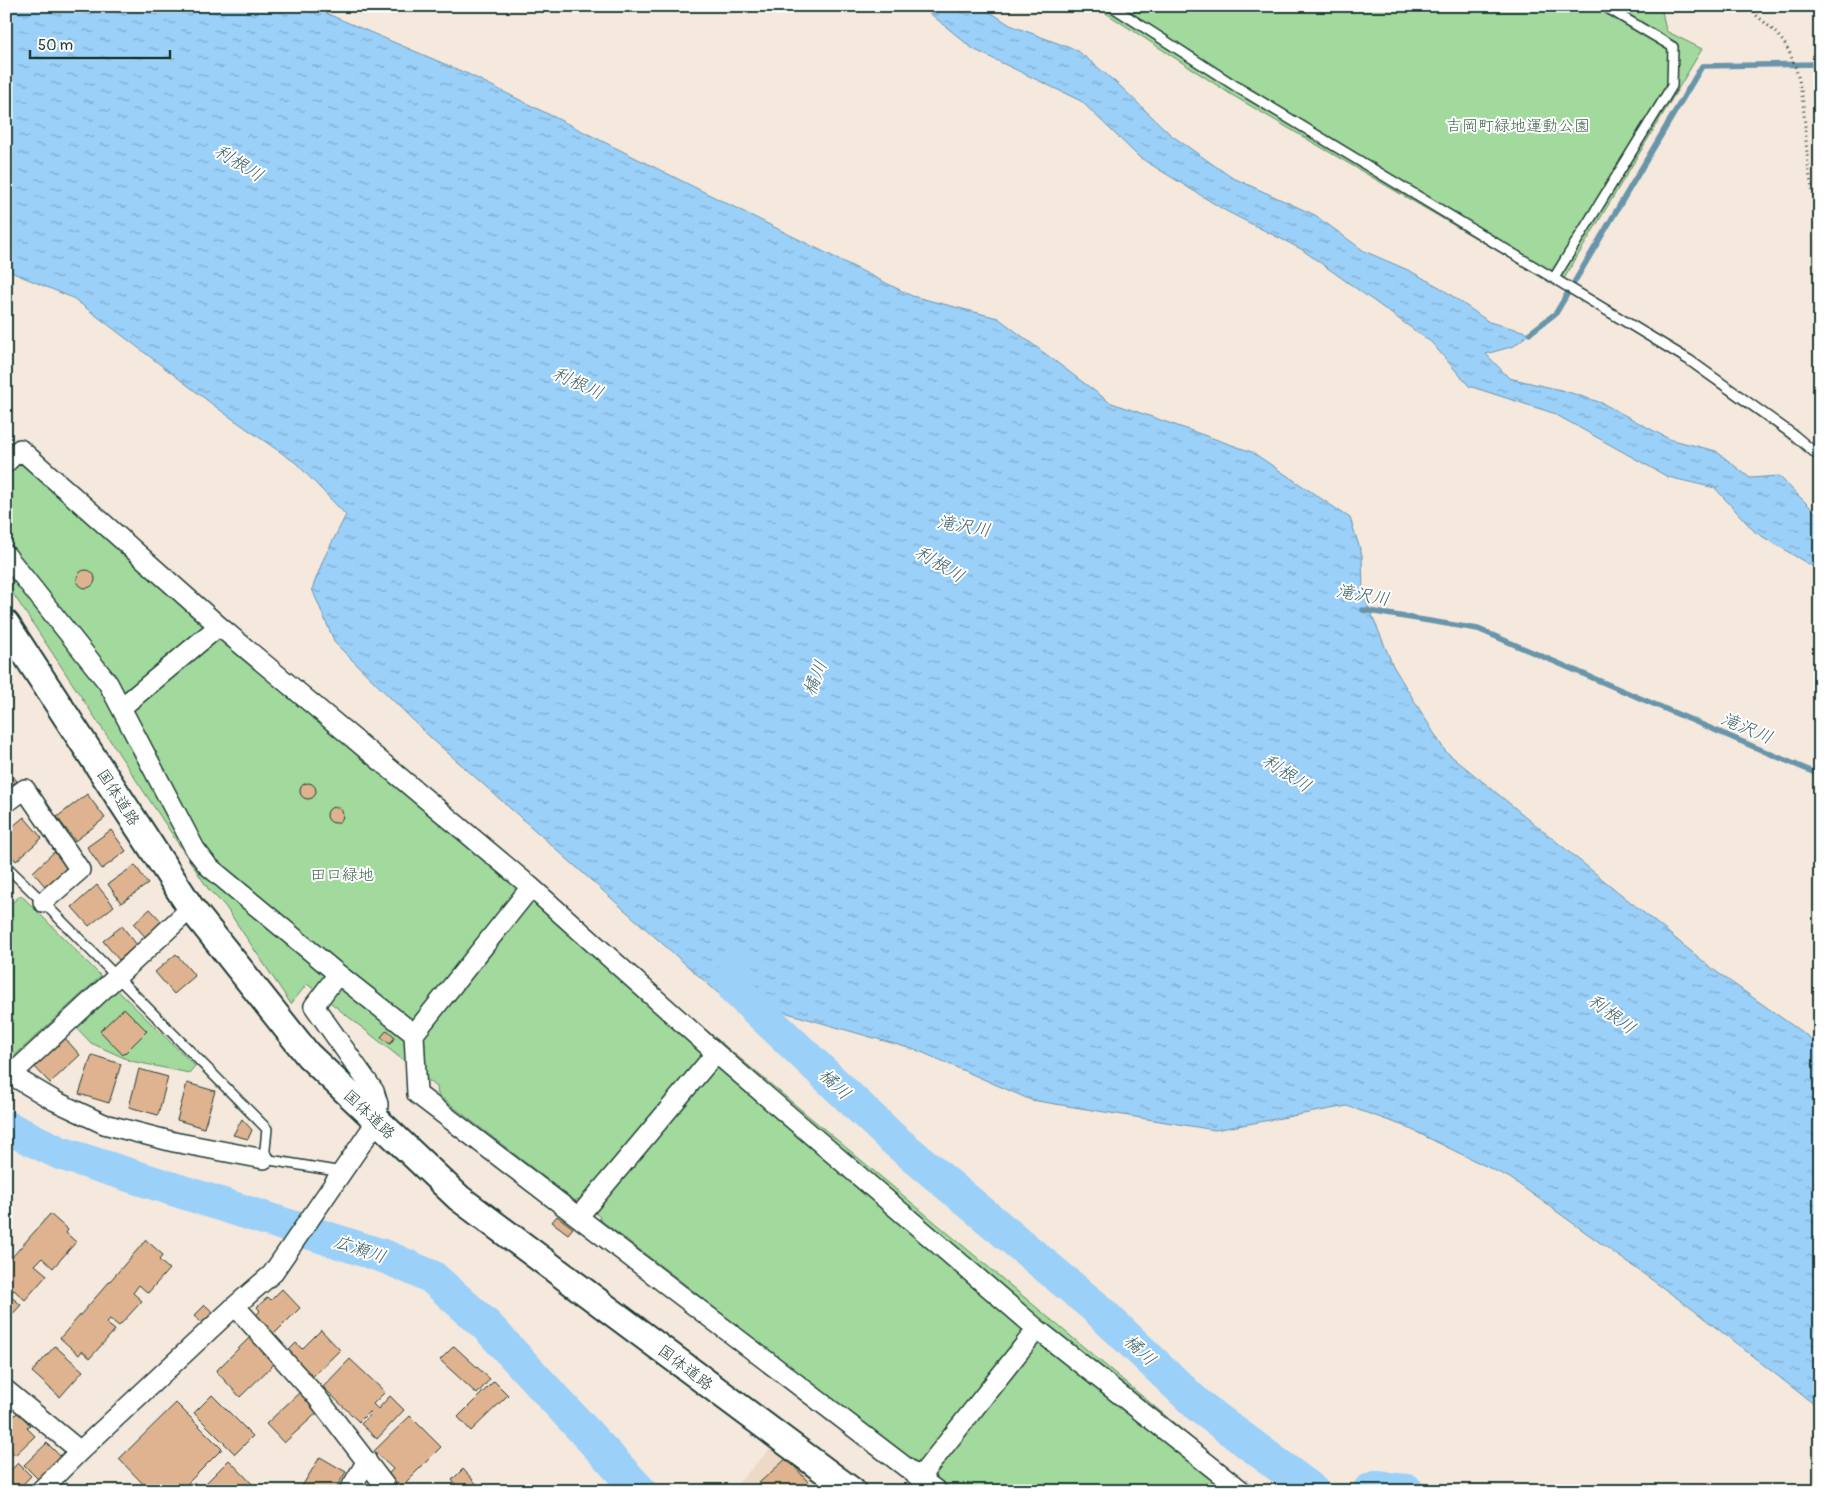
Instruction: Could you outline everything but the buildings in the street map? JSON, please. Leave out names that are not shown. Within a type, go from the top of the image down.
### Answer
[{"type":"street","points":[[6,463],[20,449],[219,626],[531,887],[716,1053],[1037,1329],[1242,1491]]},
{"type":"street","points":[[6,555],[108,683],[195,849],[208,866],[338,974],[414,1034]]},
{"type":"street","name":"国体道路","points":[[6,624],[191,908],[308,1055],[460,1198],[852,1491]]},
{"type":"street","points":[[122,707],[219,626]]},
{"type":"street","points":[[6,803],[25,789],[80,870],[44,902]]},
{"type":"street","points":[[531,887],[414,1034],[417,1094],[937,1491]]},
{"type":"street","points":[[191,908],[8,1074],[55,1101],[104,1124],[174,1142],[264,1159]]},
{"type":"street","points":[[40,1491],[235,1306],[272,1274],[377,1121],[378,1104],[374,1091],[314,1006],[338,974]]},
{"type":"street","points":[[579,1216],[716,1053]]},
{"type":"street","points":[[235,1306],[317,1397],[389,1491]]},
{"type":"street","points":[[920,1477],[1037,1329]]},
{"type":"street","points":[[6,1390],[80,1451]]},
{"type":"street","points":[[349,1491],[367,1461]]},
{"type":"lane","points":[[1111,6],[1237,87],[1690,360],[1795,436],[1820,457]]},
{"type":"lane","points":[[1554,278],[1672,86],[1673,47],[1604,6]]},
{"type":"lane","points":[[6,866],[44,902],[267,1129],[264,1159],[342,1172]]},
{"type":"path","points":[[1745,6],[1769,26],[1785,45],[1798,74],[1802,94],[1810,186],[1820,213]]},
{"type":"shaded area","points":[[780,1438],[852,1491],[731,1491]]},
{"type":"green space","name":"吉岡町緑地運動公園","points":[[1095,6],[1653,6],[1662,11],[1666,31],[1702,49],[1559,287],[1232,95]]},
{"type":"green space","name":"田口緑地","points":[[6,442],[1255,1491],[945,1491],[673,1275],[599,1219],[600,1217],[578,1199],[575,1201],[438,1095],[437,1087],[307,984],[291,1004],[225,906],[209,890],[6,583]]},
{"type":"green space","points":[[21,895],[101,976],[11,1059],[6,1056],[6,908]]},
{"type":"green space","points":[[115,988],[195,1066],[189,1073],[131,1061],[91,1043],[75,1026]]},
{"type":"water","name":"利根川","points":[[6,6],[309,6],[468,74],[912,296],[998,318],[1109,402],[1252,452],[1350,518],[1362,555],[1363,593],[1393,666],[1445,751],[1714,970],[1820,1045],[1820,1409],[1691,1308],[1510,1178],[1404,1126],[1347,1106],[1215,1130],[1031,1100],[919,1051],[718,993],[430,737],[335,643],[312,589],[324,558],[346,515],[296,463],[220,410],[73,298],[6,270]]},
{"type":"water","points":[[921,6],[981,6],[1010,25],[1078,51],[1120,86],[1171,135],[1231,177],[1315,215],[1364,251],[1410,271],[1441,288],[1489,322],[1530,333],[1514,346],[1486,354],[1509,378],[1565,391],[1602,403],[1669,439],[1716,451],[1750,478],[1779,476],[1820,517],[1820,571],[1755,532],[1715,488],[1668,477],[1553,413],[1469,386],[1431,342],[1301,249],[1226,211],[1139,157],[1081,101],[973,49]]},
{"type":"waterway","points":[[1530,333],[1556,313],[1702,66],[1820,64]]},
{"type":"waterway","name":"滝沢川","points":[[1363,610],[1478,629],[1820,775]]},
{"type":"waterway","name":"橘川","points":[[736,962],[735,989],[892,1138],[1095,1307],[1199,1406],[1313,1491]]},
{"type":"waterway","name":"広瀬川","points":[[6,1127],[60,1153],[386,1257],[432,1277],[487,1326],[640,1491]]},
{"type":"waterway","name":"橘川","points":[[1369,1491],[1376,1488],[1407,1491]]}]
